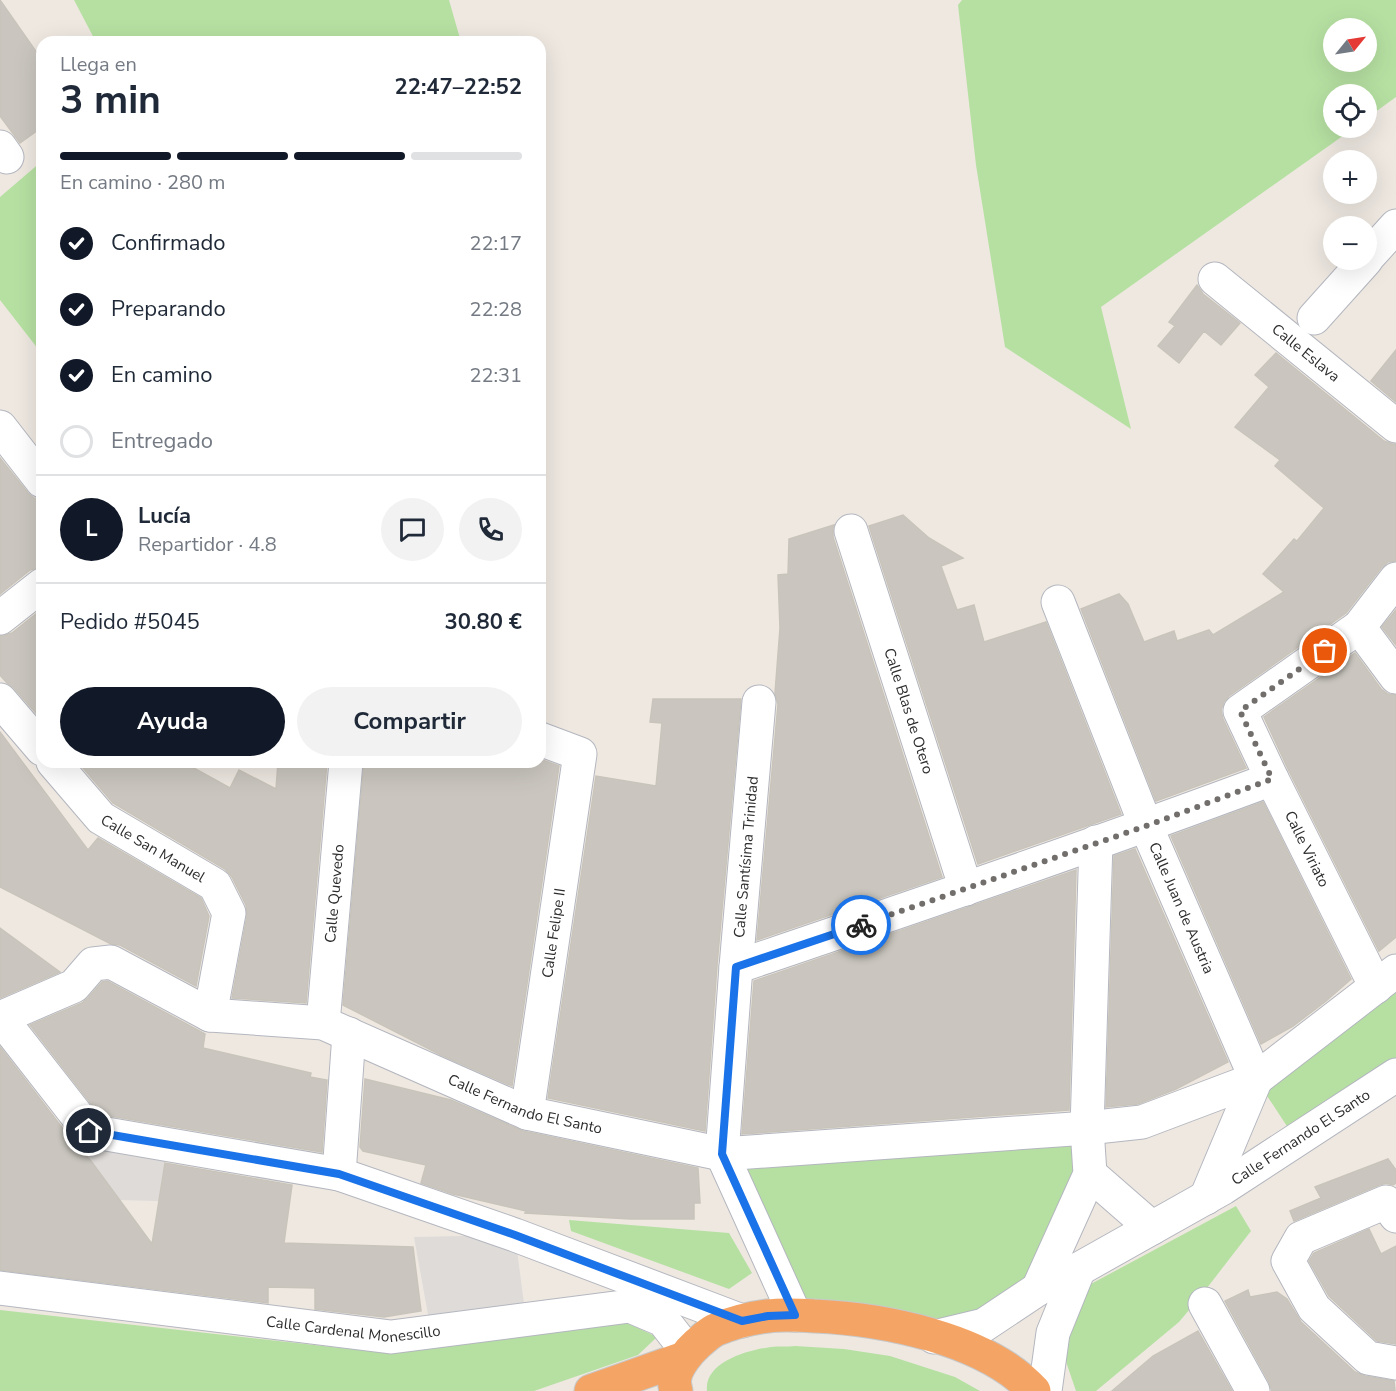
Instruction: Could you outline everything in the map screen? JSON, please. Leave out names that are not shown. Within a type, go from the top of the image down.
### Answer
[{"type":"highway","points":[[676,1391],[675,1378],[686,1355],[713,1330],[768,1316],[795,1315],[847,1318],[897,1326],[970,1348],[1000,1364],[1034,1391]]},
{"type":"highway","points":[[591,1391],[686,1355]]},
{"type":"street","points":[[1377,247],[1396,226]]},
{"type":"street","points":[[1314,318],[1356,270]]},
{"type":"street","name":"Calle Eslava","points":[[1215,279],[1396,426]]},
{"type":"street","points":[[0,426],[36,472]]},
{"type":"street","name":"Calle Blas de Otero","points":[[851,531],[966,889]]},
{"type":"street","points":[[1396,579],[1359,627],[1396,677]]},
{"type":"street","points":[[0,618],[36,590]]},
{"type":"street","name":"Calle Juan de Austria","points":[[1058,602],[1146,826],[1256,1079]]},
{"type":"street","name":"Calle Viriato","points":[[1359,627],[1240,711],[1272,779],[1386,979]]},
{"type":"street","points":[[0,700],[36,742]]},
{"type":"street","name":"Calle Santísima Trinidad","points":[[722,1154],[759,702]]},
{"type":"street","name":"Calle Felipe II","points":[[527,1113],[580,754],[546,741]]},
{"type":"street","name":"Calle San Manuel","points":[[58,768],[100,818],[215,885],[229,913],[210,1015]]},
{"type":"street","name":"Calle Quevedo","points":[[339,1174],[336,1029],[346,768]]},
{"type":"street","points":[[736,967],[1146,826],[1272,779]]},
{"type":"street","points":[[1038,1289],[1089,1174],[1087,1128],[1096,842]]},
{"type":"street","name":"Calle Fernando El Santo","points":[[0,1018],[74,986],[93,964],[111,962],[210,1015],[336,1029],[527,1113],[722,1154],[1087,1128],[1142,1122],[1256,1079],[1386,979]]},
{"type":"street","points":[[0,1018],[89,1131],[339,1174],[515,1235],[742,1321]]},
{"type":"street","name":"Calle Fernando El Santo","points":[[934,1337],[984,1325],[1038,1289],[1080,1269],[1206,1198],[1396,1075]]},
{"type":"street","name":"Calle Fernando El Santo","points":[[1206,1198],[1256,1079]]},
{"type":"street","points":[[722,1154],[795,1315]]},
{"type":"street","points":[[1089,1174],[1152,1228]]},
{"type":"street","points":[[1393,1203],[1301,1238],[1288,1261],[1314,1308],[1368,1358],[1396,1363]]},
{"type":"street","points":[[1045,1391],[1053,1333],[1080,1269]]},
{"type":"street","name":"Calle Cardenal Monescillo","points":[[0,1288],[391,1337],[630,1306],[663,1320],[686,1355]]},
{"type":"street","points":[[1205,1304],[1254,1391]]},
{"type":"green space","points":[[74,0],[449,0],[459,36],[93,36]]},
{"type":"green space","points":[[962,0],[1396,0],[1396,97],[1377,111],[1377,84],[1323,84],[1323,138],[1340,138],[1101,307],[1131,429],[1005,347],[976,165],[958,5]]},
{"type":"green space","points":[[36,166],[36,346],[0,300],[0,197]]},
{"type":"green space","points":[[1396,971],[1396,1075],[1296,1140],[1256,1079]]},
{"type":"green space","points":[[1087,1128],[1038,1289],[984,1325],[795,1315],[722,1154]]},
{"type":"green space","points":[[1236,1206],[1251,1231],[1179,1322],[1096,1391],[1076,1391],[1062,1350],[1089,1285]]},
{"type":"green space","points":[[569,1220],[729,1233],[752,1273],[729,1289],[571,1231]]},
{"type":"green space","points":[[0,1310],[368,1351],[627,1323],[657,1337],[638,1355],[534,1391],[0,1391]]},
{"type":"green space","points":[[795,1346],[844,1349],[890,1356],[955,1377],[980,1391],[707,1391],[712,1372],[729,1359],[762,1349]]},
{"type":"shaded area","points":[[85,1144],[166,1157],[159,1201],[119,1200],[85,1154]]},
{"type":"shaded area","points":[[515,1235],[526,1319],[431,1331],[414,1237]]},
{"type":"building","points":[[0,0],[36,51],[36,131],[20,143],[0,116]]},
{"type":"building","points":[[1197,285],[1203,294],[1240,323],[1221,345],[1204,331],[1179,363],[1158,346],[1175,326],[1169,322]]},
{"type":"building","points":[[1396,350],[1396,402],[1371,381]]},
{"type":"building","points":[[1276,353],[1384,441],[1396,444],[1396,561],[1388,562],[1381,568],[1346,613],[1229,696],[1224,702],[1221,710],[1223,719],[1246,768],[1156,801],[1081,609],[1119,594],[1128,604],[1144,642],[1174,631],[1177,641],[1209,630],[1213,635],[1284,592],[1263,574],[1294,539],[1297,541],[1324,508],[1275,466],[1280,460],[1235,427],[1269,387],[1255,375]]},
{"type":"building","points":[[0,458],[28,493],[36,498],[36,568],[30,570],[0,594]]},
{"type":"building","points":[[903,515],[929,538],[963,558],[941,566],[957,610],[974,605],[984,642],[1046,622],[1121,814],[978,864],[869,526]]},
{"type":"building","points":[[834,525],[833,537],[942,877],[757,940],[778,704],[775,693],[780,628],[778,575],[788,574],[789,539]]},
{"type":"building","points":[[1396,610],[1396,645],[1382,627]]},
{"type":"building","points":[[36,614],[36,713],[0,675],[0,636],[12,633]]},
{"type":"building","points":[[1355,653],[1381,689],[1388,694],[1396,695],[1396,937],[1379,951],[1264,717]]},
{"type":"building","points":[[653,699],[741,699],[717,965],[705,1131],[548,1098],[596,776],[656,786],[662,723],[650,722]]},
{"type":"building","points":[[0,732],[88,850],[98,838],[201,898],[209,916],[196,986],[120,945],[111,944],[0,887]]},
{"type":"building","points":[[546,761],[559,766],[512,1086],[441,1055],[343,1005],[363,768],[546,768]]},
{"type":"building","points":[[83,768],[194,768],[230,788],[239,770],[276,789],[278,768],[326,768],[306,1003],[232,998],[247,916],[246,905],[232,877],[225,869],[113,803]]},
{"type":"building","points":[[1263,802],[1351,979],[1293,1026],[1261,1044],[1171,836]]},
{"type":"building","points":[[1135,849],[1228,1062],[1176,1089],[1138,1104],[1106,1107],[1114,856]]},
{"type":"building","points":[[1076,870],[1069,1110],[742,1134],[754,981]]},
{"type":"building","points":[[0,928],[60,972],[0,998]]},
{"type":"building","points":[[107,981],[205,1034],[203,1048],[311,1073],[310,1077],[327,1080],[322,1152],[99,1114],[30,1025],[82,1003],[102,982]]},
{"type":"building","points":[[0,1047],[74,1143],[91,1161],[152,1244],[165,1163],[292,1185],[284,1243],[413,1247],[421,1311],[384,1317],[315,1309],[315,1288],[268,1287],[268,1303],[0,1270]]},
{"type":"building","points":[[365,1079],[451,1100],[523,1131],[698,1168],[700,1203],[694,1203],[694,1219],[630,1219],[525,1213],[526,1211],[453,1194],[421,1183],[426,1165],[363,1151],[360,1147]]},
{"type":"building","points":[[1388,1159],[1396,1170],[1396,1183],[1393,1185],[1386,1183],[1379,1185],[1294,1221],[1290,1211],[1321,1198],[1315,1187]]},
{"type":"building","points":[[1369,1229],[1381,1254],[1396,1246],[1396,1344],[1377,1341],[1329,1296],[1309,1261],[1314,1253]]},
{"type":"building","points":[[1248,1290],[1250,1297],[1277,1292],[1287,1299],[1301,1322],[1355,1372],[1394,1381],[1395,1391],[1272,1391],[1225,1301]]},
{"type":"building","points":[[1198,1331],[1232,1391],[1112,1391],[1153,1356]]},
{"type":"way so far","points":[[861,925],[1146,826],[1272,779],[1240,711],[1325,651]]},
{"type":"route","points":[[89,1131],[339,1174],[515,1235],[742,1321],[768,1316],[795,1315],[722,1154],[736,967],[861,925]]}]
